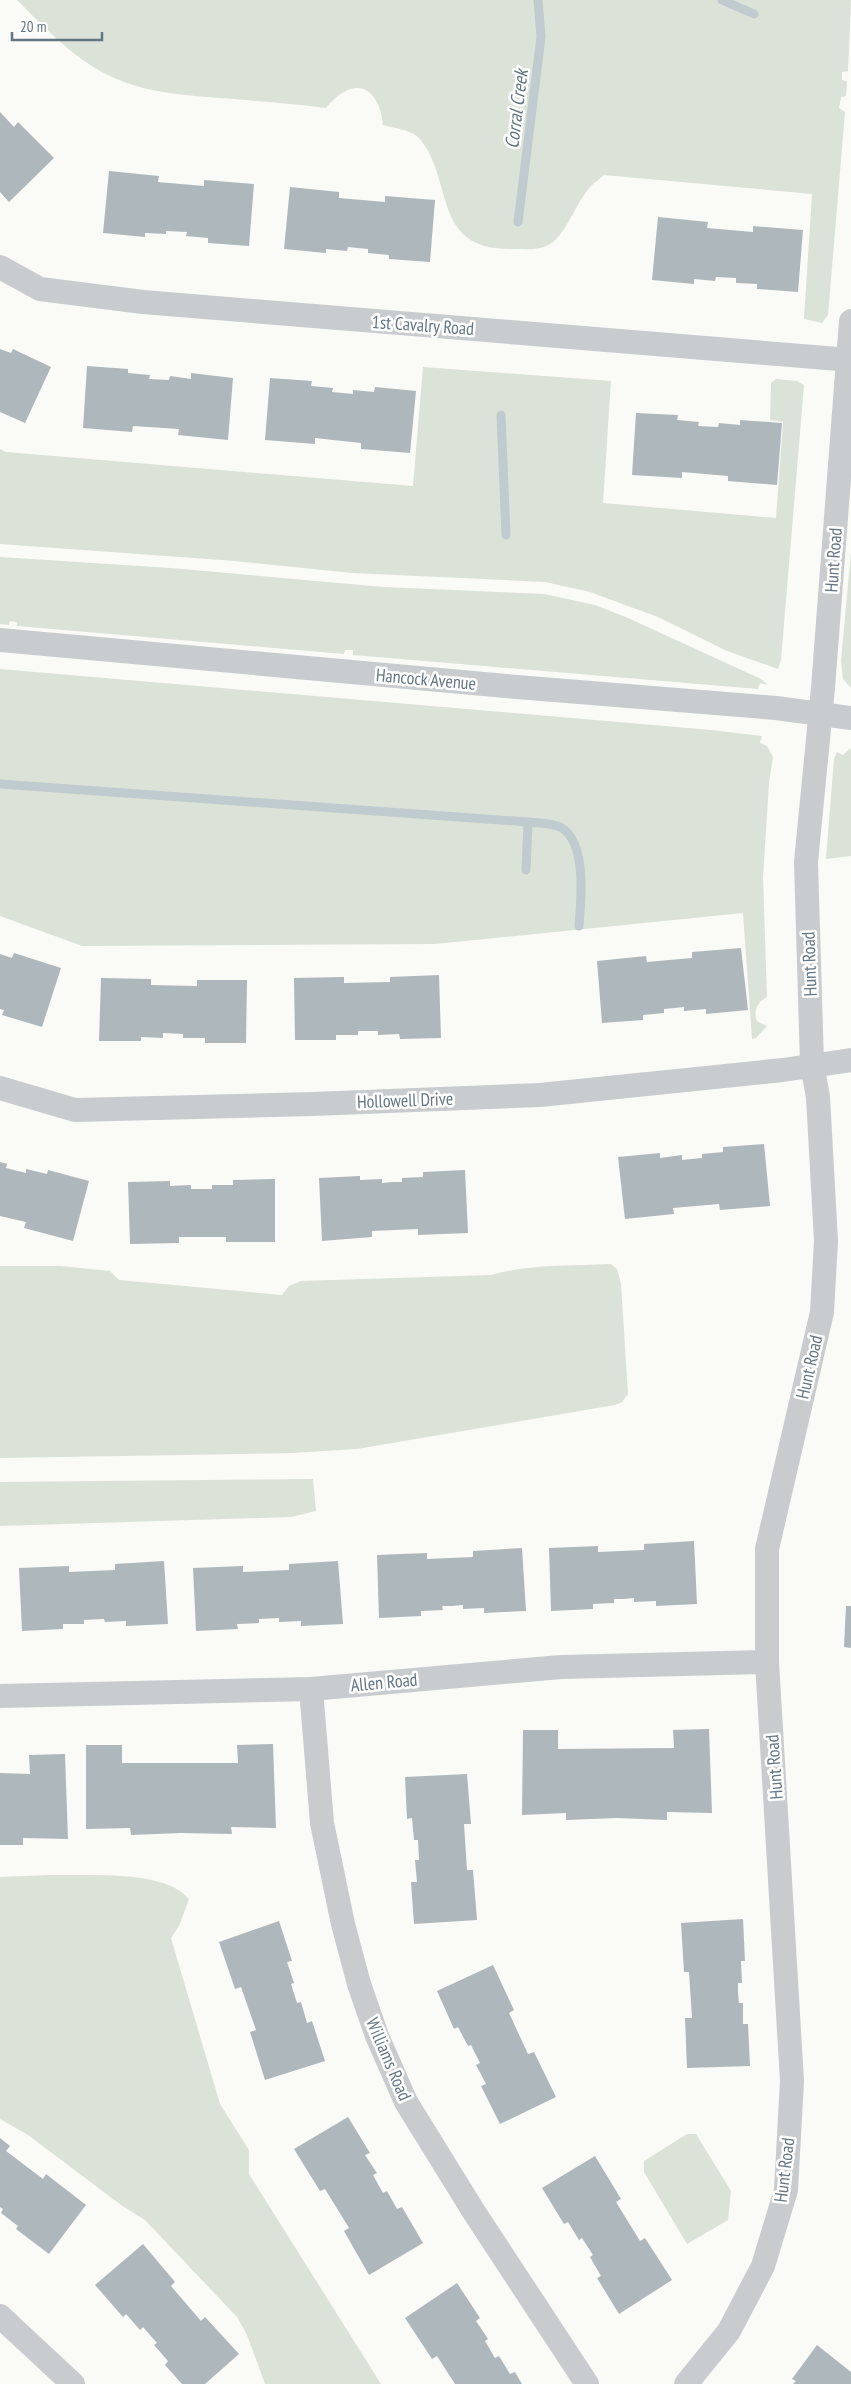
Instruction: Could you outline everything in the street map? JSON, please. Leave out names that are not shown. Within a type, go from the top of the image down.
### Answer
[{"type":"street","name":"1st Cavalry Road","points":[[0,267],[40,289],[143,302],[850,360]]},
{"type":"street","name":"Hunt Road","points":[[686,2384],[730,2330],[763,2266],[786,2190],[792,2081],[767,1662],[767,1549],[822,1312],[826,1241],[818,1098],[812,1064],[806,862],[850,360],[851,321]]},
{"type":"street","name":"Hancock Avenue","points":[[0,640],[526,688],[776,708],[851,718]]},
{"type":"street","name":"Hollowell Drive","points":[[0,1088],[75,1110],[313,1104],[540,1095],[783,1070],[812,1064],[851,1060]]},
{"type":"street","name":"Allen Road","points":[[0,1696],[311,1689],[561,1667],[767,1662]]},
{"type":"street","name":"Williams Road","points":[[311,1689],[322,1823],[343,1924],[359,1984],[377,2036],[406,2102],[474,2212],[587,2384]]},
{"type":"street","points":[[0,2316],[72,2384]]},
{"type":"shaded area","points":[[17,0],[851,0],[848,71],[842,72],[842,80],[847,81],[846,96],[841,97],[839,108],[845,112],[828,315],[822,323],[804,319],[812,194],[604,175],[589,189],[563,231],[549,245],[529,249],[487,246],[468,238],[456,226],[448,210],[430,155],[419,138],[407,131],[383,125],[376,100],[363,89],[354,88],[345,91],[326,108],[187,95],[137,86],[108,75],[83,60]]},
{"type":"shaded area","points":[[423,367],[611,381],[603,503],[776,518],[783,422],[770,420],[771,383],[776,379],[797,381],[804,385],[781,660],[778,669],[727,651],[658,617],[590,592],[545,582],[352,573],[235,561],[0,544],[0,449],[6,452],[413,486]]},
{"type":"shaded area","points":[[851,552],[851,688],[843,679],[841,661]]},
{"type":"shaded area","points":[[0,557],[171,568],[384,587],[544,594],[595,605],[628,618],[761,679],[768,685],[760,683],[758,689],[353,655],[353,650],[345,650],[344,654],[17,626],[17,622],[10,621],[9,625],[0,624]]},
{"type":"shaded area","points":[[0,669],[711,730],[762,736],[760,743],[767,746],[773,757],[769,783],[763,878],[767,997],[758,1004],[755,1013],[757,1021],[767,1026],[756,1038],[752,1039],[743,913],[435,944],[82,946],[0,916]]},
{"type":"shaded area","points":[[851,748],[851,856],[826,859],[834,759],[837,752],[843,755]]},
{"type":"shaded area","points":[[611,1264],[617,1269],[621,1284],[628,1394],[622,1402],[615,1405],[357,1449],[293,1453],[0,1458],[0,1266],[60,1266],[110,1271],[119,1280],[282,1295],[289,1286],[301,1281],[491,1275],[535,1267]]},
{"type":"shaded area","points":[[313,1479],[316,1511],[291,1517],[0,1526],[0,1482]]},
{"type":"shaded area","points":[[103,1875],[144,1878],[178,1889],[189,1899],[179,1926],[171,1938],[220,2104],[249,2150],[249,2174],[381,2384],[265,2384],[247,2335],[237,2317],[145,2220],[121,2205],[28,2135],[0,2119],[0,1877]]},
{"type":"shaded area","points":[[687,2134],[696,2134],[731,2191],[728,2220],[687,2244],[644,2172],[644,2161]]},
{"type":"building","points":[[0,112],[14,127],[18,122],[54,158],[9,202],[0,192]]},
{"type":"building","points":[[109,171],[159,176],[158,182],[204,186],[204,180],[254,184],[249,246],[208,243],[208,238],[186,236],[187,232],[145,233],[145,237],[103,233]]},
{"type":"building","points":[[290,187],[339,192],[339,198],[385,202],[385,196],[435,200],[430,262],[389,259],[389,255],[368,253],[368,249],[348,247],[347,251],[326,249],[326,253],[284,249]]},
{"type":"building","points":[[658,217],[708,222],[707,228],[753,232],[753,226],[803,230],[798,292],[757,289],[757,284],[736,283],[736,278],[716,277],[715,281],[694,279],[694,284],[652,280]]},
{"type":"building","points":[[0,349],[11,353],[13,349],[51,367],[25,423],[0,412]]},
{"type":"building","points":[[87,366],[128,369],[128,373],[150,375],[149,379],[169,380],[170,376],[191,379],[191,373],[233,378],[228,440],[178,435],[179,429],[133,426],[132,432],[83,428]]},
{"type":"building","points":[[270,378],[312,381],[311,386],[333,388],[332,392],[353,394],[353,390],[374,392],[375,387],[416,391],[410,453],[361,449],[361,443],[315,438],[315,444],[265,440]]},
{"type":"building","points":[[636,413],[678,415],[677,420],[699,422],[698,426],[718,427],[719,423],[740,425],[740,420],[782,423],[777,485],[728,481],[728,476],[682,472],[682,478],[632,475]]},
{"type":"building","points":[[741,948],[748,1010],[706,1014],[706,1009],[684,1011],[684,1007],[664,1009],[664,1013],[643,1015],[643,1020],[602,1023],[597,961],[646,956],[647,962],[692,958],[692,952]]},
{"type":"building","points":[[14,953],[61,968],[42,1027],[2,1015],[4,1010],[0,1009],[0,954],[12,958]]},
{"type":"building","points":[[439,975],[441,1038],[400,1039],[399,1034],[378,1035],[378,1031],[358,1031],[358,1035],[336,1035],[336,1040],[295,1040],[294,978],[344,977],[344,983],[390,982],[390,977]]},
{"type":"building","points":[[101,978],[151,979],[151,985],[197,986],[197,980],[247,980],[246,1043],[205,1043],[205,1038],[183,1038],[183,1034],[163,1033],[163,1038],[141,1037],[141,1041],[99,1041]]},
{"type":"building","points":[[764,1144],[770,1206],[720,1210],[719,1204],[673,1208],[674,1214],[625,1219],[618,1157],[660,1153],[660,1158],[682,1155],[682,1160],[702,1158],[702,1154],[723,1152],[723,1147]]},
{"type":"building","points":[[0,1162],[7,1164],[6,1168],[26,1173],[26,1169],[47,1174],[48,1170],[89,1181],[73,1241],[24,1228],[26,1222],[0,1216]]},
{"type":"building","points":[[465,1170],[468,1233],[418,1235],[418,1229],[372,1231],[372,1237],[322,1241],[319,1178],[360,1176],[360,1180],[382,1179],[382,1183],[402,1182],[402,1178],[423,1177],[423,1172]]},
{"type":"building","points":[[275,1179],[275,1242],[226,1242],[226,1237],[179,1237],[179,1243],[130,1244],[128,1182],[170,1181],[170,1186],[191,1185],[191,1189],[212,1189],[212,1185],[233,1185],[233,1180]]},
{"type":"building","points":[[694,1541],[697,1604],[656,1606],[656,1601],[634,1602],[634,1598],[614,1599],[614,1603],[593,1604],[593,1609],[551,1611],[549,1548],[598,1546],[598,1552],[644,1550],[644,1544]]},
{"type":"building","points":[[522,1548],[526,1611],[484,1613],[484,1608],[463,1609],[463,1605],[442,1606],[443,1610],[421,1611],[421,1616],[379,1618],[377,1555],[427,1553],[427,1559],[473,1557],[473,1551]]},
{"type":"building","points":[[164,1561],[168,1624],[126,1626],[126,1621],[105,1622],[104,1619],[84,1620],[84,1624],[63,1624],[63,1629],[22,1631],[19,1568],[69,1566],[69,1572],[115,1570],[115,1564]]},
{"type":"building","points":[[338,1561],[343,1624],[301,1626],[301,1621],[279,1622],[279,1618],[259,1619],[259,1623],[237,1624],[238,1629],[196,1631],[193,1568],[243,1566],[243,1572],[289,1570],[289,1564]]},
{"type":"building","points":[[846,1606],[851,1606],[851,1648],[844,1647]]},
{"type":"building","points":[[709,1729],[712,1813],[667,1812],[667,1820],[617,1818],[566,1820],[566,1813],[522,1815],[523,1730],[558,1730],[558,1749],[674,1748],[673,1730]]},
{"type":"building","points":[[273,1744],[276,1828],[231,1827],[232,1834],[181,1833],[131,1835],[130,1828],[86,1829],[86,1745],[122,1745],[122,1763],[238,1763],[237,1745]]},
{"type":"building","points":[[65,1754],[68,1839],[23,1838],[23,1845],[0,1845],[0,1773],[30,1774],[29,1755]]},
{"type":"building","points":[[467,1774],[471,1824],[464,1824],[467,1870],[473,1870],[477,1920],[414,1924],[411,1882],[417,1882],[415,1860],[419,1860],[418,1840],[414,1840],[412,1818],[407,1819],[405,1777]]},
{"type":"building","points":[[743,1919],[745,1961],[741,1961],[742,1983],[738,1983],[738,1993],[739,2003],[743,2003],[743,2024],[748,2024],[750,2066],[687,2068],[685,2018],[692,2018],[689,1972],[684,1972],[681,1923]]},
{"type":"building","points":[[279,1921],[292,1961],[287,1962],[294,1983],[291,1984],[297,2003],[301,2002],[307,2023],[312,2021],[325,2061],[265,2080],[250,2032],[256,2030],[241,1987],[235,1989],[219,1942]]},
{"type":"building","points":[[493,1965],[514,2010],[509,2013],[528,2054],[534,2052],[556,2097],[500,2124],[481,2086],[486,2084],[476,2065],[480,2063],[471,2045],[468,2046],[458,2027],[454,2029],[437,1991]]},
{"type":"building","points":[[348,2117],[370,2153],[365,2155],[377,2173],[373,2175],[383,2193],[387,2191],[397,2209],[402,2207],[423,2243],[369,2275],[344,2231],[349,2228],[325,2189],[320,2191],[294,2149]]},
{"type":"building","points":[[0,2138],[10,2146],[6,2151],[43,2179],[46,2174],[86,2205],[49,2254],[16,2229],[18,2226],[1,2213],[3,2209],[0,2207]]},
{"type":"building","points":[[595,2156],[621,2199],[616,2202],[640,2241],[645,2238],[672,2280],[619,2314],[597,2278],[601,2276],[590,2257],[593,2255],[582,2238],[579,2240],[568,2222],[564,2224],[542,2188]]},
{"type":"building","points":[[143,2244],[175,2282],[171,2286],[201,2321],[205,2317],[239,2354],[205,2384],[182,2384],[165,2365],[168,2361],[154,2345],[157,2343],[143,2327],[140,2330],[126,2314],[123,2317],[95,2285]]},
{"type":"building","points":[[457,2283],[480,2318],[476,2321],[488,2339],[485,2341],[495,2358],[499,2356],[510,2374],[515,2372],[522,2384],[455,2384],[437,2356],[432,2359],[405,2318]]},
{"type":"building","points":[[817,2345],[851,2372],[851,2384],[793,2384],[796,2381],[792,2379]]},
{"type":"waterway","name":"Corral Creek","points":[[518,222],[541,37],[538,0]]},
{"type":"waterway","points":[[722,0],[754,14]]},
{"type":"waterway","points":[[501,415],[506,535]]},
{"type":"waterway","points":[[0,784],[555,825],[562,828],[570,836],[579,859],[581,874],[579,926]]},
{"type":"waterway","points":[[526,870],[528,822]]}]
